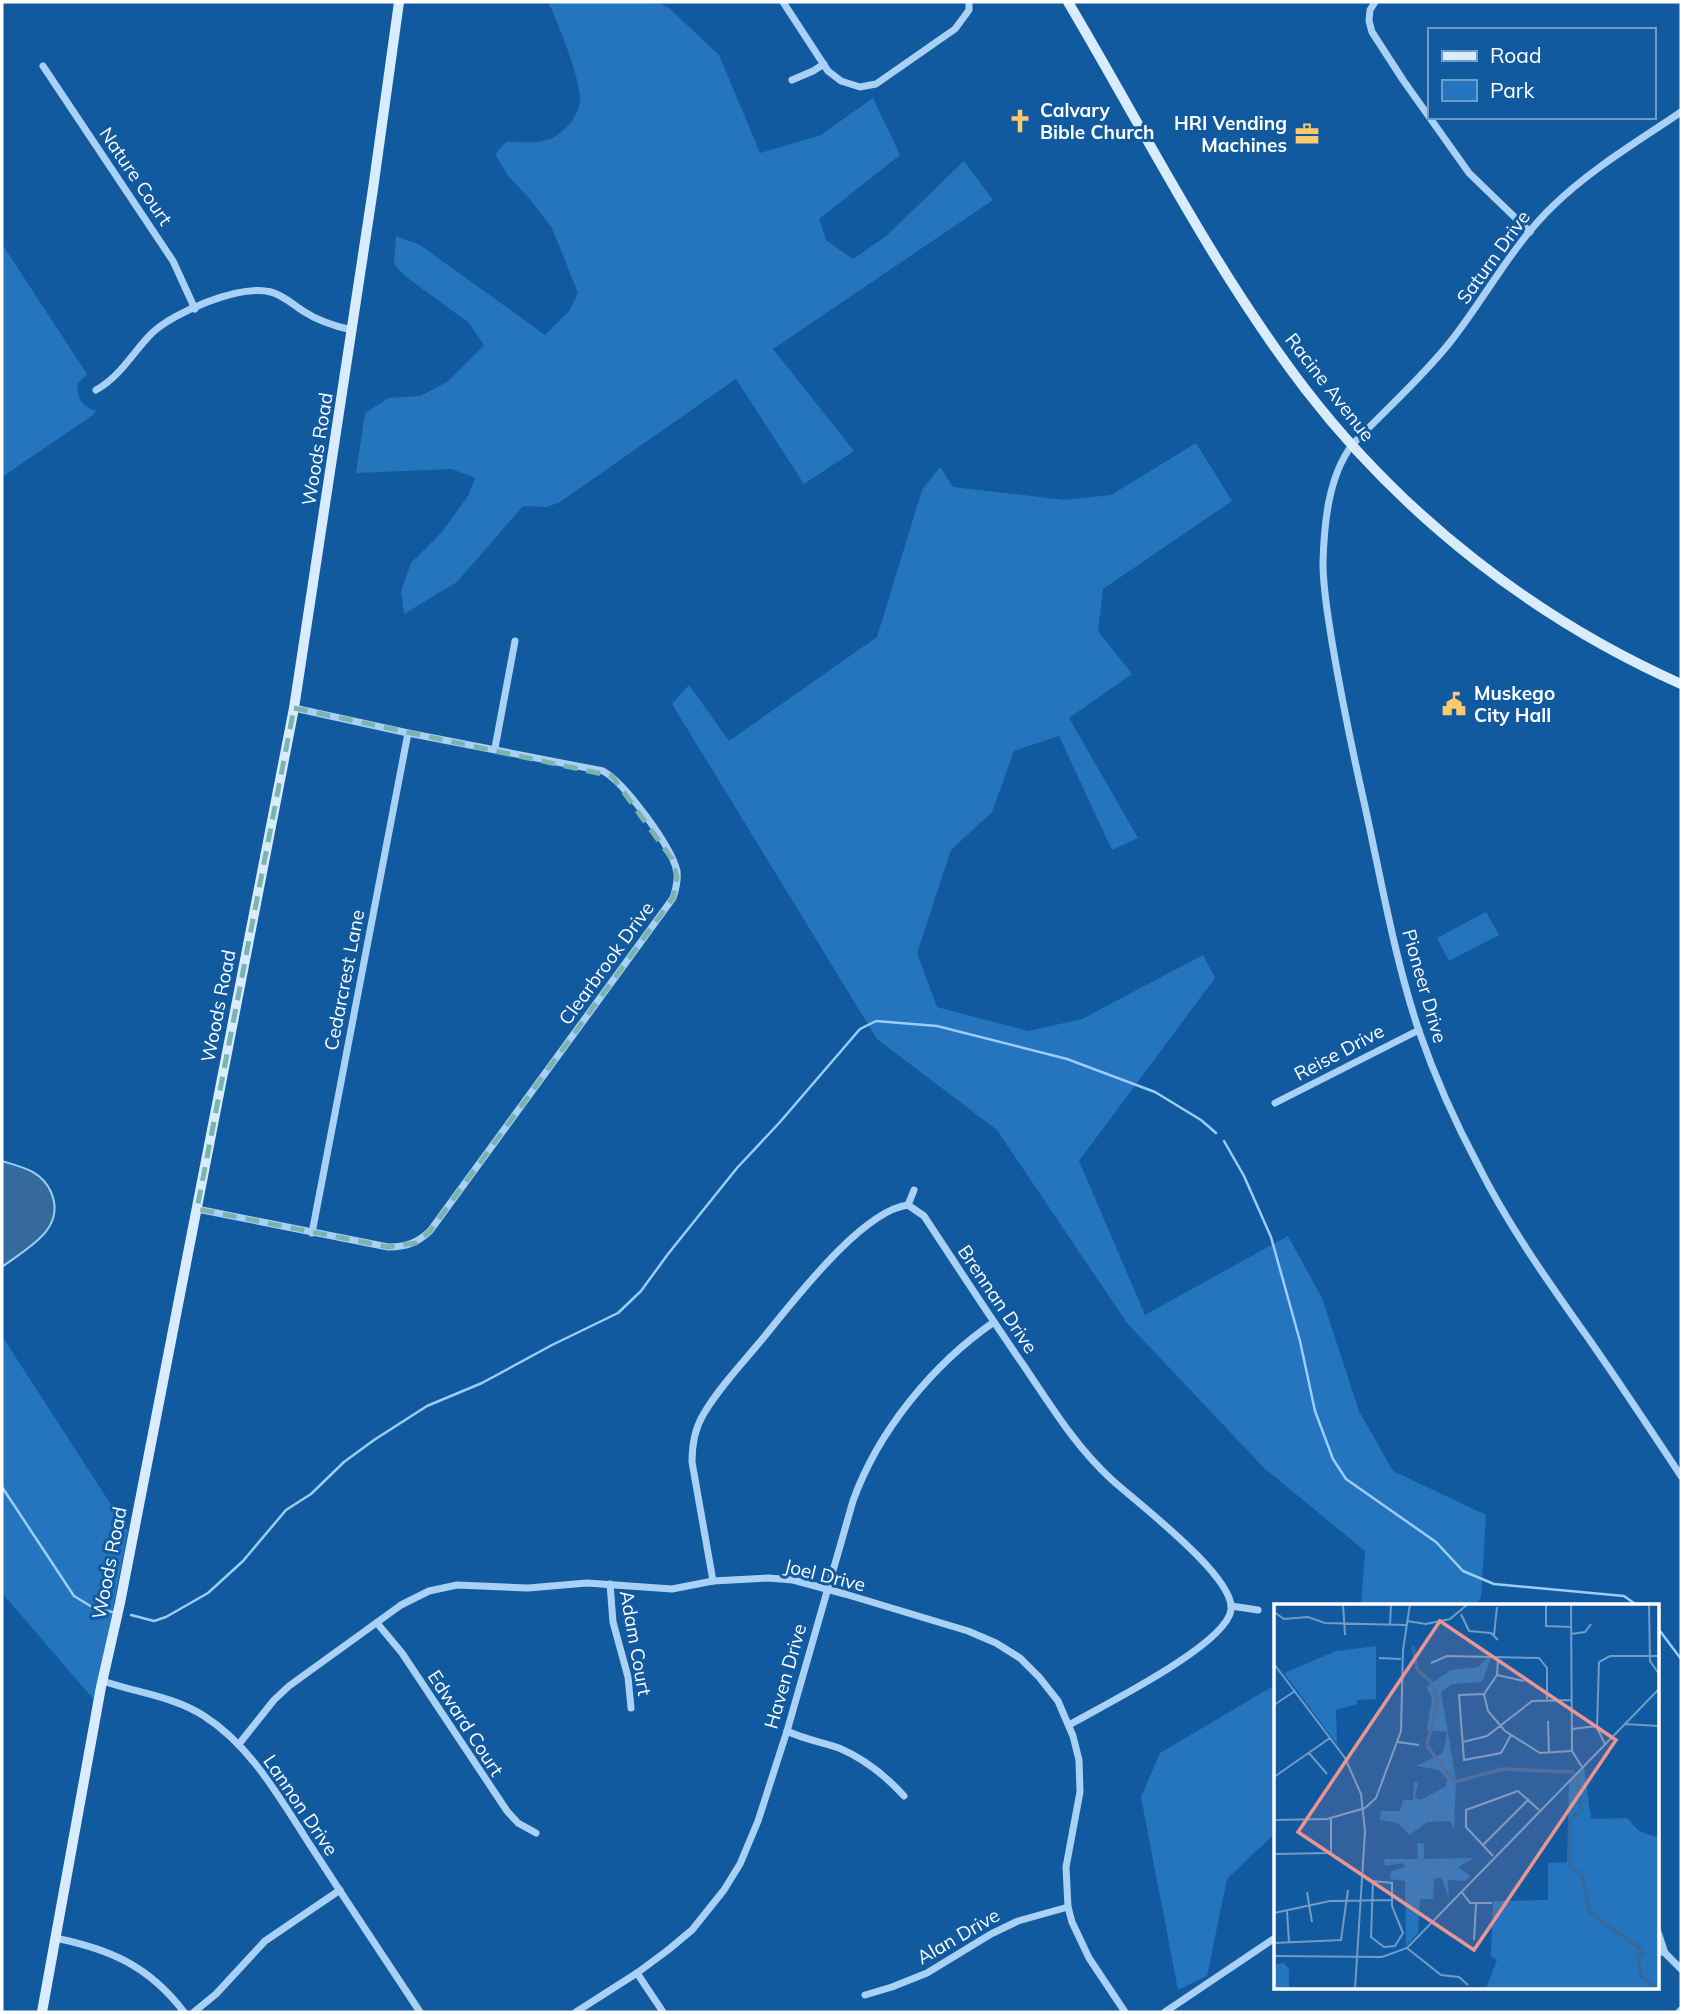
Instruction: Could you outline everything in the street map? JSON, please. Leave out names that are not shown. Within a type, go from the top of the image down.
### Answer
[{"type":"street","name":"Woods Road","points":[[42,2012],[103,1681],[295,708],[399,2]]},
{"type":"street","points":[[783,2],[824,64],[841,80],[860,87],[876,84],[955,29],[969,10],[969,2]]},
{"type":"street","name":"Racine Avenue","points":[[1068,2],[1243,299],[1304,387],[1352,445],[1436,529],[1487,570],[1595,641],[1681,684]]},
{"type":"street","points":[[1375,2],[1370,10],[1372,32],[1428,116]]},
{"type":"street","points":[[792,80],[824,64]]},
{"type":"street","name":"Nature Court","points":[[43,66],[173,261],[195,309]]},
{"type":"street","name":"Saturn Drive","points":[[1352,445],[1442,352],[1550,208],[1576,184],[1681,112]]},
{"type":"street","points":[[1430,119],[1456,158],[1480,186],[1530,232]]},
{"type":"street","points":[[96,390],[112,381],[153,332],[168,321],[237,291],[268,291],[284,297],[320,321],[352,330]]},
{"type":"street","name":"Pioneer Drive","points":[[1352,445],[1338,470],[1326,522],[1324,593],[1356,767],[1393,935],[1419,1030],[1452,1115],[1493,1192],[1527,1249],[1681,1476]]},
{"type":"street","points":[[495,748],[515,640]]},
{"type":"street","name":"Clearbrook Drive","points":[[197,1209],[388,1247],[404,1247],[416,1243],[430,1231],[673,898],[677,877],[673,859],[634,799],[612,776],[590,767],[408,733],[295,708]]},
{"type":"street","name":"Cedarcrest Lane","points":[[312,1233],[408,733]]},
{"type":"street","name":"Reise Drive","points":[[1275,1103],[1419,1030]]},
{"type":"street","points":[[713,1581],[691,1462],[692,1445],[701,1417],[830,1258],[852,1238],[890,1212],[908,1205],[914,1190]]},
{"type":"street","name":"Brennan Drive","points":[[908,1205],[924,1216],[1078,1444],[1112,1479],[1174,1532],[1223,1586],[1231,1606]]},
{"type":"street","name":"Haven Drive","points":[[576,2012],[637,1973],[692,1930],[724,1890],[752,1836],[787,1731],[858,1489],[896,1420],[947,1359],[994,1322]]},
{"type":"street","name":"Joel Drive","points":[[239,1744],[274,1700],[289,1686],[415,1597],[442,1587],[471,1584],[528,1588],[587,1583],[672,1589],[713,1581],[768,1578],[793,1580],[968,1631],[996,1643],[1020,1658],[1040,1677],[1058,1701],[1069,1725],[1079,1760],[1080,1792],[1066,1867],[1068,1907],[1089,1958],[1125,2012]]},
{"type":"street","name":"Adam Court","points":[[610,1584],[612,1622],[628,1676],[631,1708]]},
{"type":"street","points":[[1069,1725],[1194,1651],[1225,1625],[1231,1606],[1258,1610]]},
{"type":"street","name":"Edward Court","points":[[377,1623],[402,1653],[501,1803],[518,1822],[536,1833]]},
{"type":"street","name":"Lannon Drive","points":[[103,1681],[156,1695],[203,1715],[239,1744],[279,1799],[420,2012]]},
{"type":"street","points":[[787,1731],[839,1748],[864,1760],[887,1777],[904,1796]]},
{"type":"street","points":[[194,2012],[216,1994],[265,1941],[340,1890]]},
{"type":"street","name":"Alan Drive","points":[[864,1994],[892,1987],[927,1973],[990,1934],[1018,1921],[1068,1907]]},
{"type":"street","points":[[1658,1934],[1661,1952],[1681,1969]]},
{"type":"street","points":[[55,1938],[104,1950],[135,1965],[163,1988],[184,2012]]},
{"type":"street","points":[[1166,2012],[1274,1939]]},
{"type":"street","points":[[637,1973],[663,2012]]},
{"type":"highlighted area","points":[[294,708],[612,776],[672,859],[677,877],[673,898],[430,1231],[416,1243],[388,1247],[197,1209]]},
{"type":"green space","points":[[548,2],[656,2],[669,8],[719,55],[760,153],[821,135],[873,98],[900,155],[819,219],[826,240],[853,259],[885,237],[964,161],[993,200],[773,349],[854,451],[804,484],[736,379],[560,502],[547,507],[523,506],[457,582],[404,614],[401,591],[411,563],[442,532],[468,496],[475,478],[452,469],[356,473],[365,413],[389,398],[420,396],[447,382],[484,345],[469,323],[405,276],[394,264],[396,236],[420,245],[545,335],[569,311],[578,293],[552,228],[508,176],[495,154],[506,142],[537,142],[554,137],[568,126],[577,111],[580,99],[577,79]]},
{"type":"green space","points":[[2,244],[87,374],[78,383],[78,393],[83,404],[96,411],[2,477]]},
{"type":"green space","points":[[1196,443],[1232,501],[1103,589],[1098,631],[1132,674],[1069,718],[1138,838],[1112,850],[1059,736],[1014,751],[992,812],[951,850],[917,953],[937,1007],[1028,1031],[1082,1019],[1203,955],[1215,978],[1079,1161],[1145,1315],[1288,1236],[1322,1298],[1359,1411],[1393,1471],[1486,1515],[1481,1597],[1476,1604],[1361,1604],[1365,1551],[1264,1468],[1127,1323],[997,1130],[877,1039],[672,704],[689,685],[729,741],[877,637],[922,490],[940,467],[953,487],[1065,500],[1111,495]]},
{"type":"green space","points":[[1486,912],[1499,935],[1449,961],[1437,938]]},
{"type":"green space","points":[[2,1336],[128,1531],[95,1701],[2,1593]]},
{"type":"green space","points":[[1274,1686],[1274,1834],[1227,1879],[1207,1976],[1178,1990],[1141,1797],[1160,1753]]},
{"type":"shaded area","points":[[2,1161],[31,1171],[42,1179],[51,1192],[55,1205],[54,1217],[42,1236],[2,1267]]},
{"type":"waterway","points":[[131,1615],[154,1621],[208,1593],[243,1561],[286,1510],[311,1494],[344,1462],[374,1440],[427,1406],[482,1383],[618,1313],[641,1291],[737,1168],[860,1029],[876,1021],[937,1026],[1067,1059],[1155,1092],[1201,1120],[1216,1133]]},
{"type":"waterway","points":[[1224,1141],[1244,1176],[1271,1237],[1300,1341],[1315,1411],[1333,1459],[1346,1479],[1436,1542],[1463,1571],[1494,1584],[1624,1596],[1635,1604]]},
{"type":"waterway","points":[[2,1487],[74,1596],[92,1607],[112,1612]]},
{"type":"waterway","points":[[1658,1628],[1681,1659]]},
{"type":"place","name":"Calvary Bible Church","points":[[1020,121]]},
{"type":"place","name":"HRI Vending Machines","points":[[1307,134]]},
{"type":"place","name":"Muskego City Hall","points":[[1454,704]]}]
